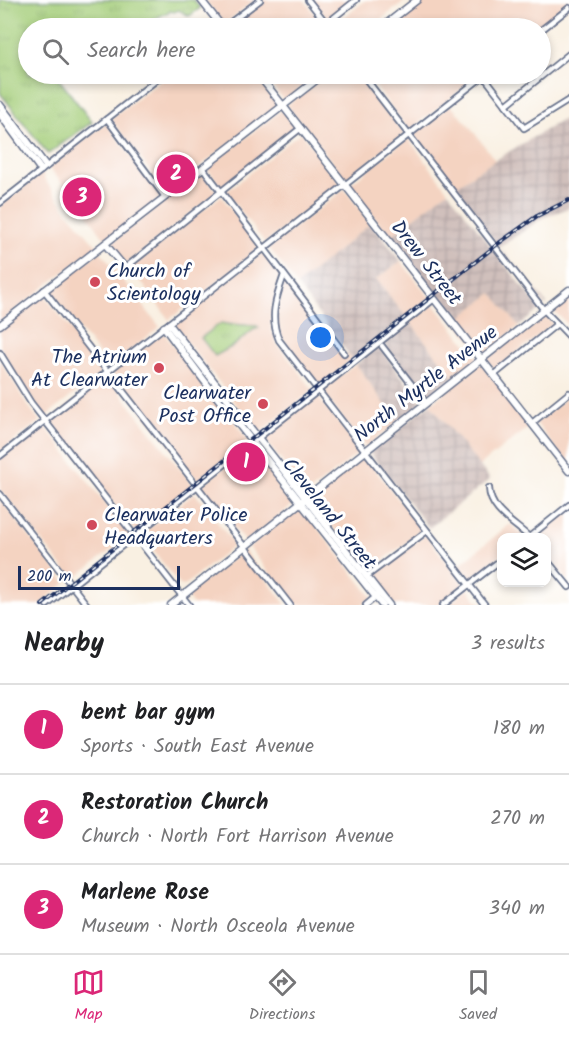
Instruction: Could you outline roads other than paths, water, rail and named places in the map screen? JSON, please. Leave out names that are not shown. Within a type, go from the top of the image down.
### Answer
[{"type":"street","points":[[201,0],[215,18]]},
{"type":"street","points":[[236,18],[260,0]]},
{"type":"street","points":[[308,0],[322,18]]},
{"type":"street","points":[[337,18],[356,0]]},
{"type":"street","points":[[394,18],[417,0]]},
{"type":"street","points":[[551,22],[569,8]]},
{"type":"street","points":[[551,69],[569,54]]},
{"type":"street","points":[[0,203],[151,84]]},
{"type":"street","name":"Drew Street","points":[[266,84],[569,471]]},
{"type":"street","points":[[0,325],[311,84]]},
{"type":"street","points":[[370,84],[544,310],[569,336]]},
{"type":"street","points":[[0,456],[471,84]]},
{"type":"street","points":[[491,84],[524,128],[569,100]]},
{"type":"street","points":[[506,105],[532,84]]},
{"type":"street","points":[[0,105],[44,168]]},
{"type":"street","points":[[0,114],[44,168]]},
{"type":"street","points":[[107,119],[165,197]]},
{"type":"street","points":[[103,245],[125,268],[302,128]]},
{"type":"street","points":[[203,168],[344,353]]},
{"type":"street","points":[[284,275],[278,291],[273,327],[279,340],[485,605]]},
{"type":"street","points":[[44,290],[290,605]]},
{"type":"street","name":"North Myrtle Avenue","points":[[171,605],[569,290]]},
{"type":"street","points":[[47,605],[434,299]]},
{"type":"street","points":[[494,375],[557,324]]},
{"type":"street","name":"Cleveland Street","points":[[166,326],[378,595],[382,605]]},
{"type":"street","points":[[382,346],[426,403]]},
{"type":"street","points":[[0,353],[15,380],[45,421],[189,605]]},
{"type":"street","points":[[532,423],[569,393]]},
{"type":"street","points":[[489,488],[493,504],[524,533]]},
{"type":"street","points":[[0,494],[87,605]]},
{"type":"street","points":[[303,500],[367,576],[378,595],[389,605]]},
{"type":"street","points":[[534,533],[569,505]]},
{"type":"street","points":[[367,576],[427,531]]},
{"type":"street","points":[[443,605],[497,562]]},
{"type":"street","points":[[551,565],[569,587]]},
{"type":"street","points":[[366,605],[378,595]]},
{"type":"railway","points":[[42,605],[499,243],[537,216],[569,200]]},
{"type":"place","name":"Restoration Church","points":[[176,174]]},
{"type":"place","name":"Marlene Rose","points":[[82,197]]},
{"type":"place","name":"Church of Scientology","points":[[95,282]]},
{"type":"place","name":"The Atrium At Clearwater","points":[[159,368]]},
{"type":"place","name":"Clearwater Post Office","points":[[263,404]]},
{"type":"place","name":"bent bar gym","points":[[246,462]]},
{"type":"place","name":"Clearwater Police Headquarters","points":[[92,525]]}]
